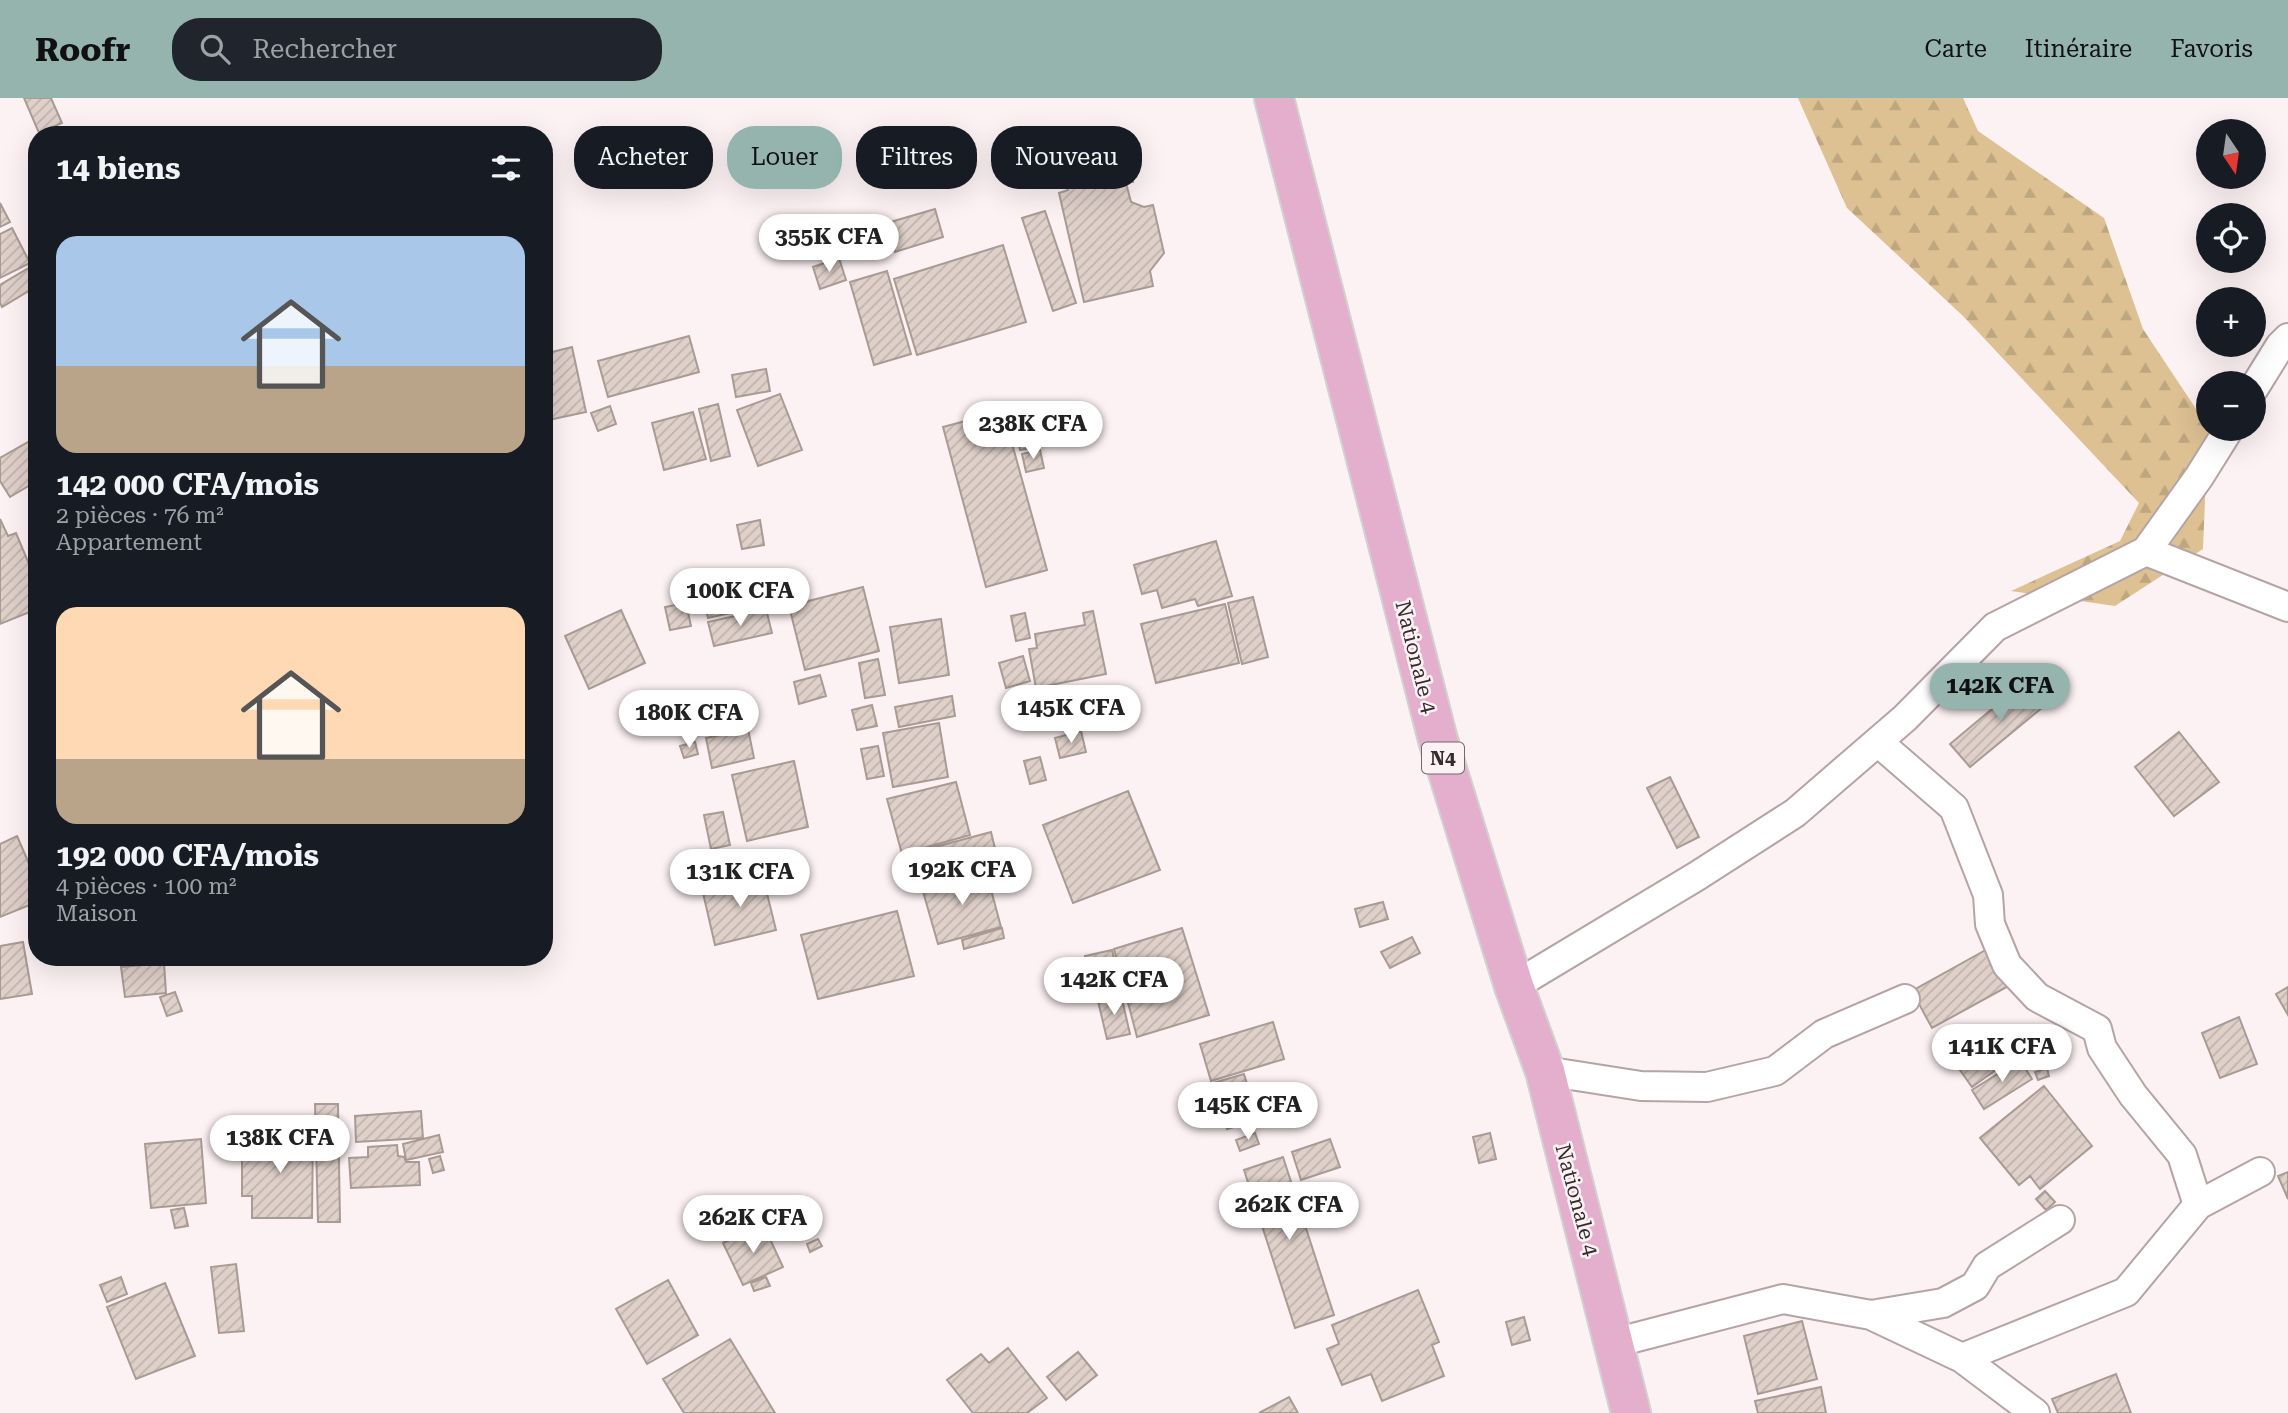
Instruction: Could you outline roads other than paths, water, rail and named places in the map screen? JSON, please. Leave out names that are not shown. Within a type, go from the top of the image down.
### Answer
[{"type":"highway","name":"Nationale 4","points":[[1274,98],[1438,740],[1514,986],[1545,1071],[1631,1413]]},
{"type":"street","points":[[2265,371],[2288,338]]},
{"type":"street","points":[[1514,986],[1697,876],[1795,813],[1905,718],[1995,627],[2146,551],[2222,441]]},
{"type":"street","points":[[2146,551],[2288,607]]},
{"type":"street","points":[[1878,742],[1954,808],[1987,895],[1990,924],[2007,965],[2037,997],[2097,1029],[2102,1048],[2133,1095],[2182,1155],[2197,1205]]},
{"type":"street","points":[[1545,1071],[1641,1086],[1707,1087],[1775,1071],[1824,1034],[1905,999]]},
{"type":"street","points":[[1962,1358],[2126,1292],[2197,1205],[2260,1172]]},
{"type":"street","points":[[1871,1315],[1943,1303],[1975,1286],[1987,1266],[2060,1220]]},
{"type":"street","points":[[1614,1343],[1783,1299],[1871,1315],[1962,1358],[2035,1413]]}]
